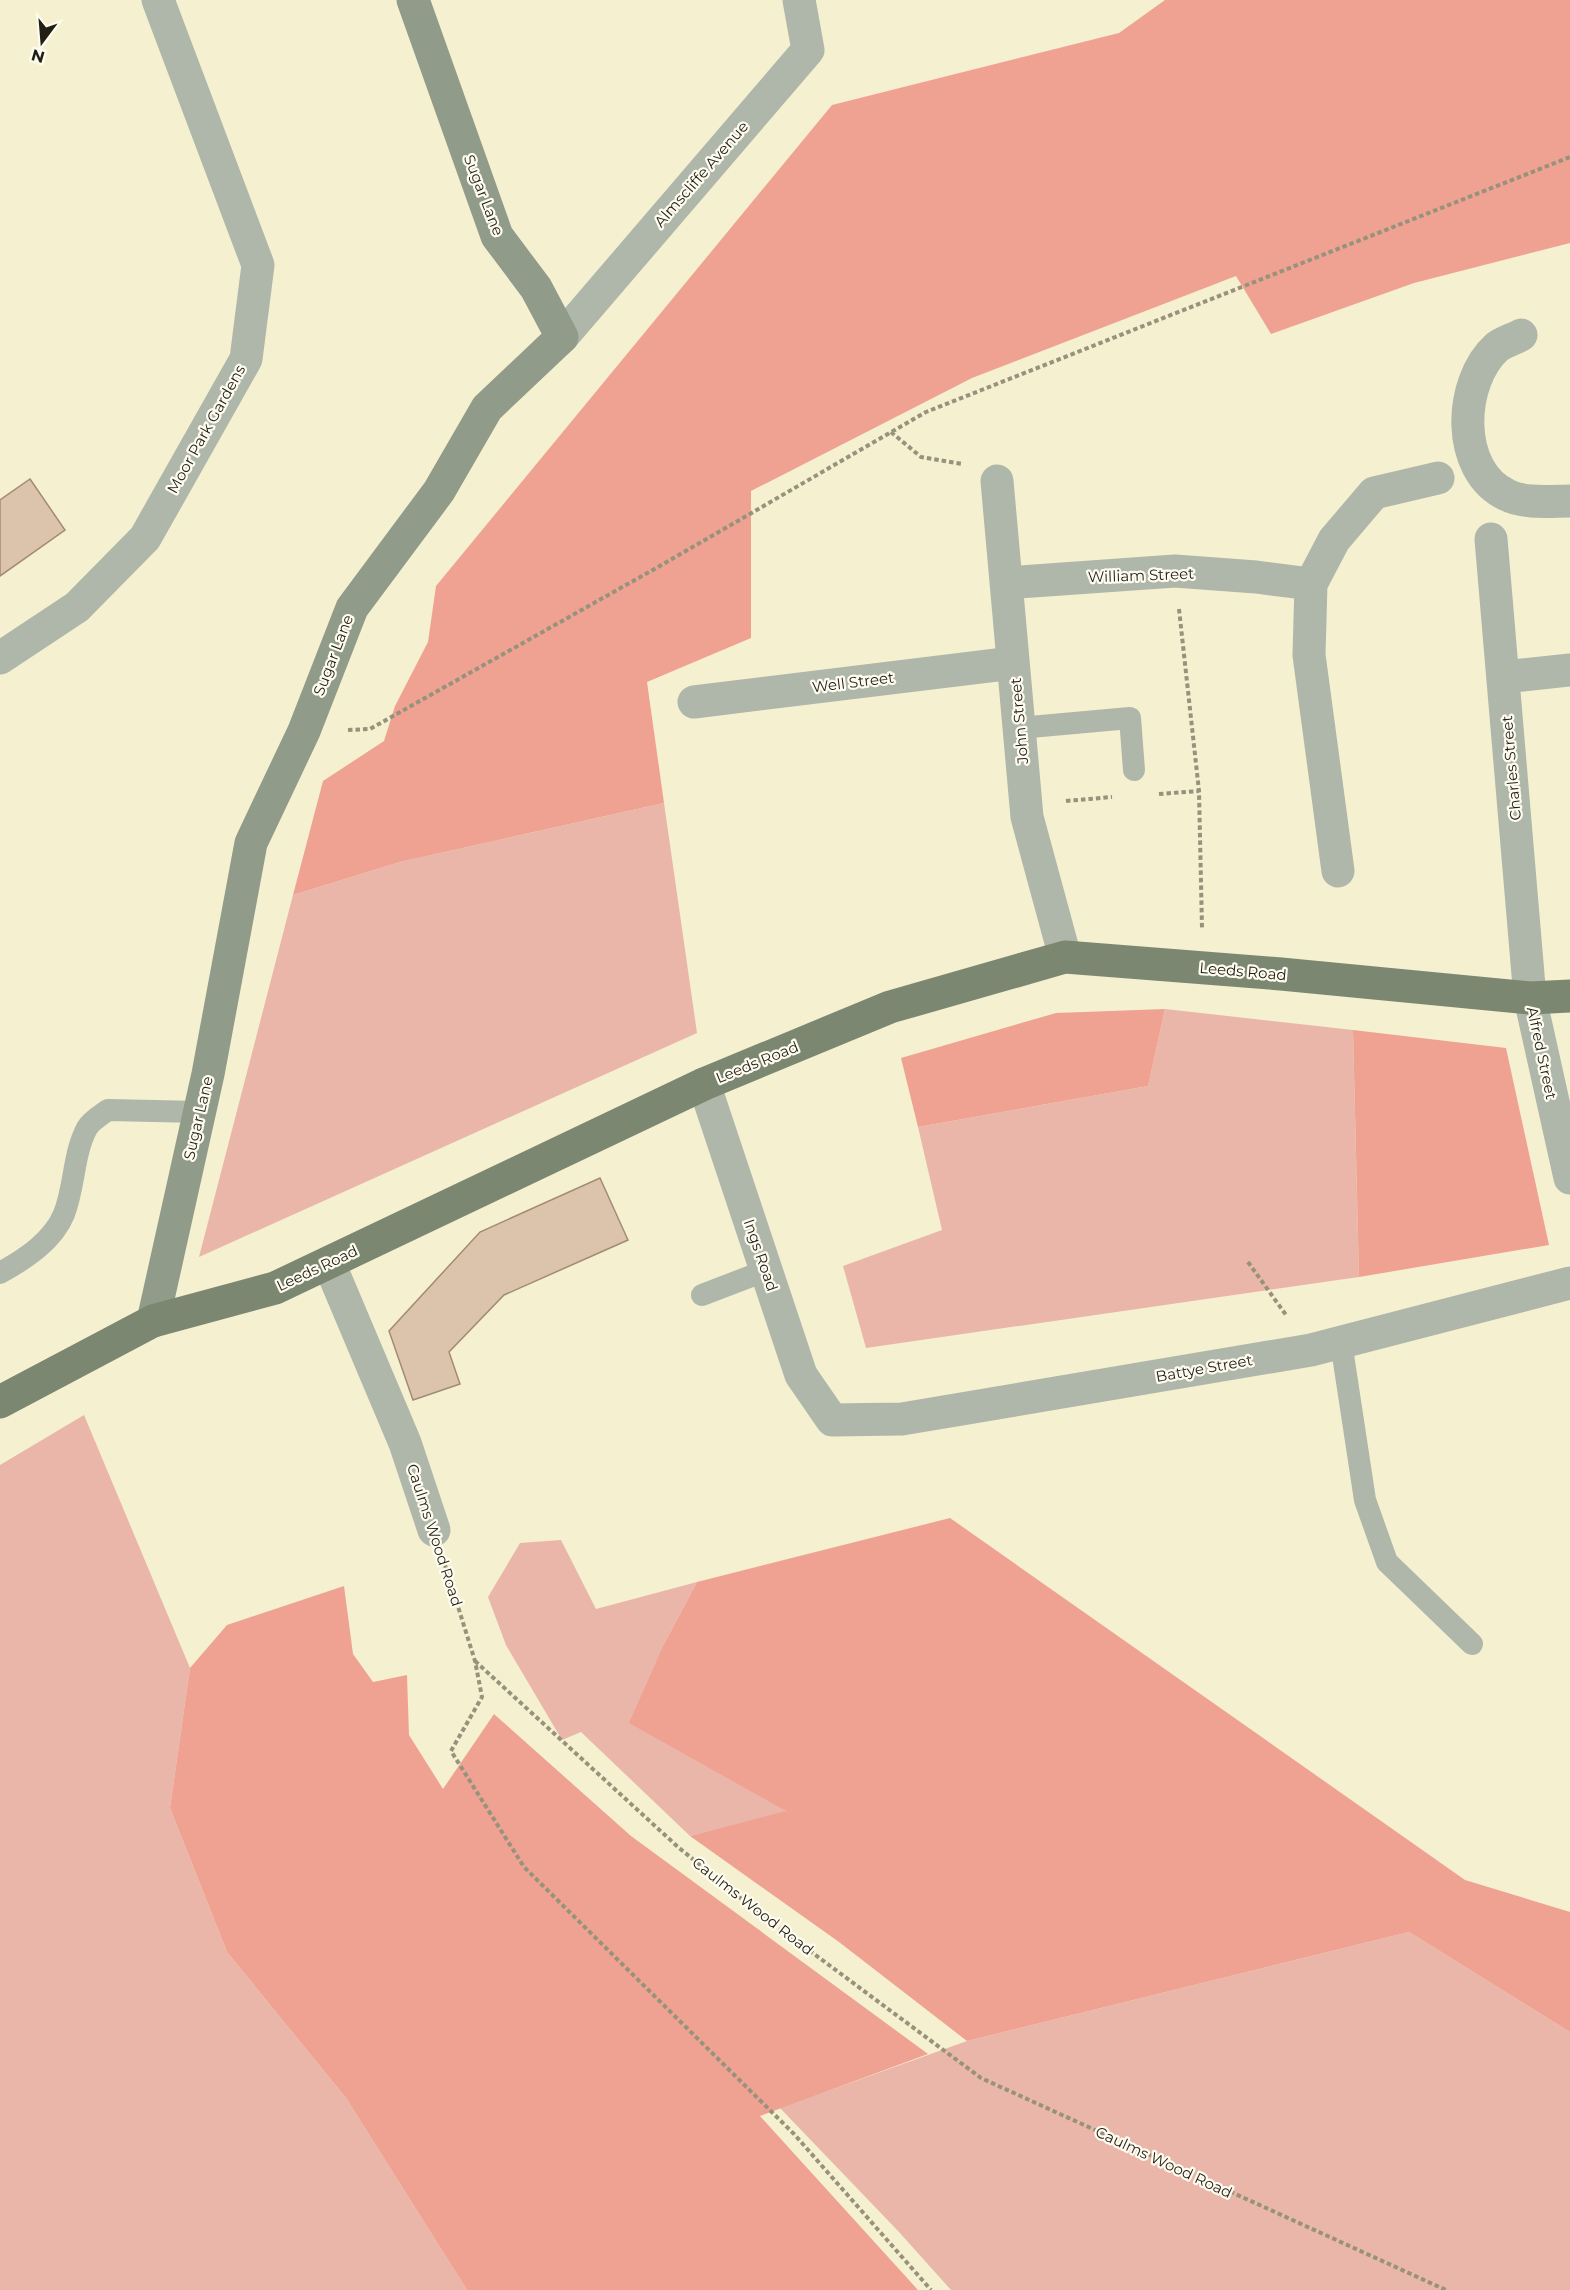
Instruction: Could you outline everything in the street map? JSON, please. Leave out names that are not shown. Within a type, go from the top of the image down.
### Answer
[{"type":"main road","name":"Leeds Road","points":[[0,1402],[153,1321],[275,1288],[704,1084],[890,1007],[1065,957],[1530,998],[1570,996]]},
{"type":"street","name":"Moor Park Gardens","points":[[0,658],[77,607],[144,538],[246,359],[258,265],[158,0]]},
{"type":"street","name":"Sugar Lane","points":[[153,1321],[200,1112],[251,843],[304,731],[351,608],[439,491],[487,408],[562,337],[536,288],[497,236],[413,0]]},
{"type":"street","name":"Almscliffe Avenue","points":[[562,337],[808,50],[799,0]]},
{"type":"street","points":[[1521,335],[1497,346],[1473,387],[1468,409],[1468,436],[1475,462],[1486,478],[1505,495],[1518,499],[1570,501]]},
{"type":"street","points":[[1338,871],[1309,655],[1311,584],[1334,540],[1374,493],[1438,478]]},
{"type":"street","name":"John Street","points":[[996,481],[1027,817],[1065,957]]},
{"type":"street","name":"Charles Street","points":[[1491,539],[1530,998]]},
{"type":"street","name":"William Street","points":[[1006,583],[1175,571],[1311,584]]},
{"type":"street","name":"Well Street","points":[[694,702],[1013,663]]},
{"type":"street","points":[[1503,677],[1570,670]]},
{"type":"street","name":"Alfred Street","points":[[1530,998],[1570,1178]]},
{"type":"street","name":"Ings Road","points":[[704,1084],[801,1375],[832,1420]]},
{"type":"street","name":"Caulms Wood Road","points":[[329,1263],[405,1443],[434,1530]]},
{"type":"street","name":"Battye Street","points":[[832,1420],[902,1419],[1326,1346],[1570,1283]]},
{"type":"lane","points":[[1019,728],[1130,718],[1134,771]]},
{"type":"lane","points":[[0,1273],[22,1261],[46,1240],[63,1216],[72,1189],[78,1155],[88,1126],[101,1115],[108,1110],[200,1112]]},
{"type":"lane","points":[[702,1295],[766,1270]]},
{"type":"lane","points":[[1326,1346],[1365,1500],[1387,1562],[1472,1644]]},
{"type":"path","points":[[304,731],[370,729],[633,581],[926,411],[1570,157]]},
{"type":"path","points":[[891,432],[921,457],[998,471],[996,481]]},
{"type":"path","points":[[1175,571],[1199,791],[1203,968]]},
{"type":"path","points":[[1248,1262],[1326,1346]]},
{"type":"path","name":"Caulms Wood Road","points":[[434,1530],[475,1661],[678,1848],[755,1910],[981,2078],[1446,2290]]},
{"type":"path","points":[[475,1661],[482,1697],[451,1751],[524,1867],[794,2134],[931,2290]]},
{"type":"shaded area","points":[[1165,0],[1570,0],[1570,243],[1414,283],[1271,334],[1236,276],[972,378],[751,491],[751,638],[647,682],[664,803],[400,862],[293,895],[323,781],[384,741],[395,706],[428,642],[436,586],[832,105],[1119,33]]},
{"type":"shaded area","points":[[664,803],[697,1033],[199,1257],[293,895],[400,862]]},
{"type":"shaded area","points":[[1165,1009],[1353,1030],[1359,1277],[866,1348],[843,1266],[942,1230],[918,1127],[1148,1086]]},
{"type":"shaded area","points":[[1165,1009],[1148,1086],[918,1127],[901,1058],[1056,1013]]},
{"type":"shaded area","points":[[1353,1030],[1506,1048],[1549,1245],[1359,1277]]},
{"type":"shaded area","points":[[84,1415],[190,1668],[170,1808],[227,1952],[346,2098],[467,2290],[0,2290],[0,1465]]},
{"type":"shaded area","points":[[950,1518],[1465,1880],[1570,1912],[1570,2032],[1409,1932],[967,2041],[839,1942],[690,1836],[786,1811],[629,1723],[664,1644],[697,1582]]},
{"type":"shaded area","points":[[561,1540],[596,1609],[697,1582],[664,1644],[786,1812],[690,1836],[581,1732],[562,1740],[506,1645],[488,1597],[520,1543]]},
{"type":"shaded area","points":[[344,1586],[353,1654],[373,1682],[407,1675],[409,1735],[443,1789],[494,1714],[631,1836],[928,2054],[760,2116],[918,2290],[467,2290],[346,2098],[227,1952],[170,1808],[190,1668],[227,1625]]},
{"type":"shaded area","points":[[1409,1932],[1570,2032],[1570,2290],[951,2290],[899,2232],[780,2108],[967,2041]]},
{"type":"building","points":[[30,479],[65,530],[0,576],[0,500]]},
{"type":"building","points":[[600,1178],[628,1240],[504,1295],[449,1352],[460,1384],[413,1400],[389,1331],[480,1232]]}]
